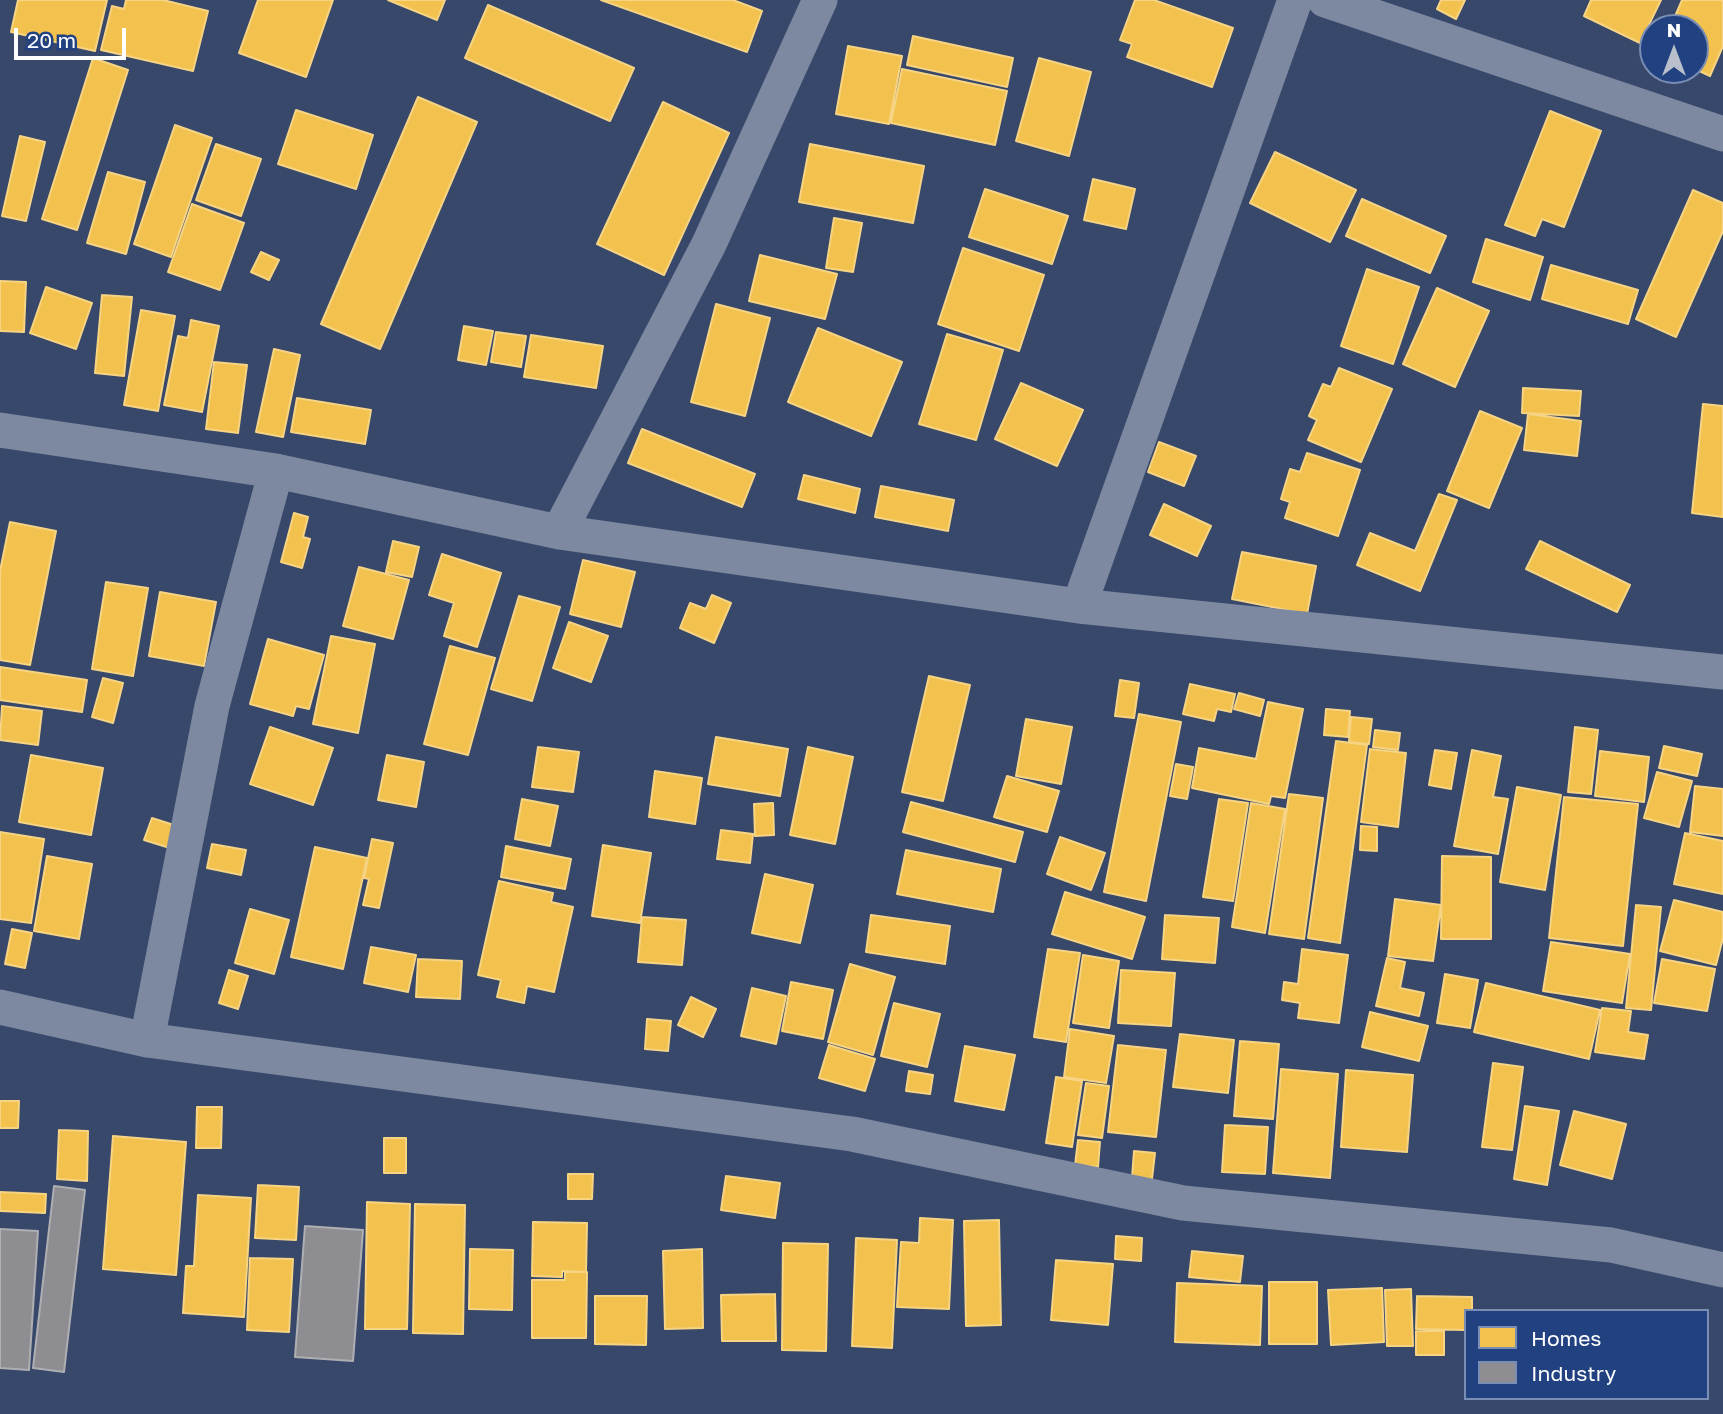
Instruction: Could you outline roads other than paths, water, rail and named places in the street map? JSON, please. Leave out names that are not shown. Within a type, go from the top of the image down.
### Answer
[{"type":"street","points":[[559,532],[709,244],[820,0]]},
{"type":"street","points":[[1079,606],[1295,0]]},
{"type":"street","points":[[1325,0],[1723,134]]},
{"type":"street","points":[[0,430],[276,471],[559,532],[1079,606],[1723,672]]},
{"type":"street","points":[[147,1040],[212,706],[276,471]]},
{"type":"street","points":[[0,1007],[147,1040],[852,1133],[1183,1203],[1611,1245],[1723,1270]]}]
